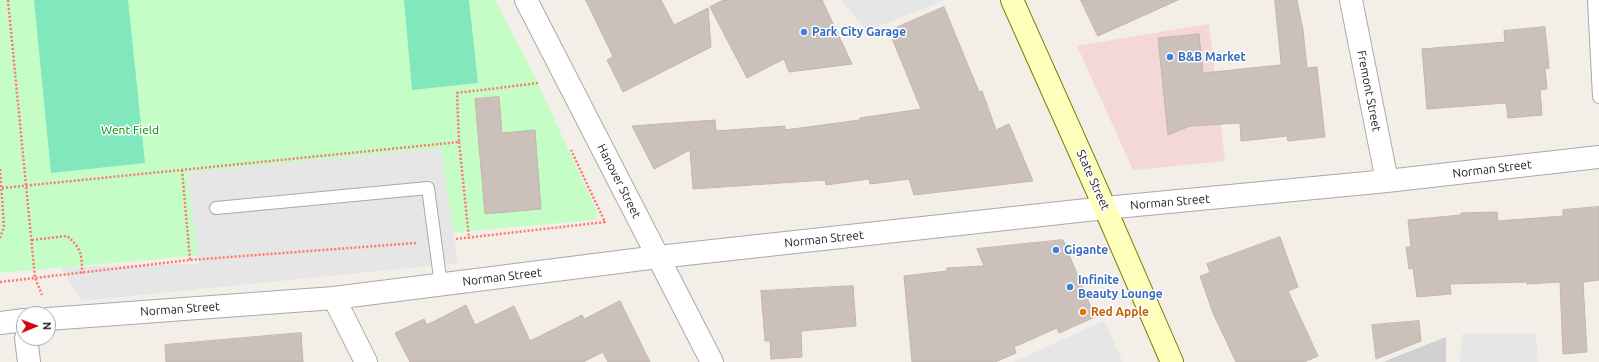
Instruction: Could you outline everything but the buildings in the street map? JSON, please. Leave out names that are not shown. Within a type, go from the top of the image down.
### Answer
[{"type":"main road","name":"State Street","points":[[1012,0],[1106,208],[1172,362]]},
{"type":"street","name":"Hanover Street","points":[[526,0],[712,362]]},
{"type":"street","name":"Fremont Street","points":[[1351,0],[1387,181]]},
{"type":"street","name":"Norman Street","points":[[56,310],[334,298],[658,257],[1106,208],[1387,181],[1599,157]]},
{"type":"street","points":[[334,298],[366,362]]},
{"type":"street","points":[[0,323],[16,321]]},
{"type":"street","points":[[27,346],[29,362]]},
{"type":"lane","points":[[1594,0],[1599,97]]},
{"type":"lane","points":[[216,208],[428,188],[441,285]]},
{"type":"path","points":[[8,0],[35,278],[42,295],[44,306]]},
{"type":"path","points":[[469,238],[459,142],[457,93],[541,83]]},
{"type":"path","points":[[2,188],[459,142]]},
{"type":"path","points":[[0,169],[4,228],[0,238]]},
{"type":"path","points":[[182,170],[190,260]]},
{"type":"path","points":[[32,240],[67,236],[77,244],[82,256],[82,272]]},
{"type":"shaded area","points":[[841,0],[945,0],[867,31]]},
{"type":"shaded area","points":[[1209,24],[1225,161],[1133,170],[1077,46]]},
{"type":"shaded area","points":[[441,148],[458,263],[82,301],[60,267],[199,264],[187,172]]},
{"type":"shaded area","points":[[1104,321],[1123,362],[1013,362]]},
{"type":"shaded area","points":[[1462,334],[1536,334],[1538,362],[1460,362]]},
{"type":"shaded area","points":[[1446,337],[1446,362],[1383,362]]},
{"type":"green space","name":"Went Field","points":[[0,0],[495,0],[534,75],[598,214],[594,220],[0,273]]},
{"type":"green space","points":[[34,0],[128,0],[145,163],[51,173]]},
{"type":"green space","points":[[404,0],[469,0],[478,83],[412,90]]},
{"type":"place","name":"Park City Garage","points":[[804,32]]},
{"type":"place","name":"B&B Market","points":[[1170,57]]},
{"type":"place","name":"Gigante","points":[[1056,250]]},
{"type":"place","name":"Infinite Beauty Lounge","points":[[1070,287]]},
{"type":"place","name":"Red Apple","points":[[1083,312]]}]
